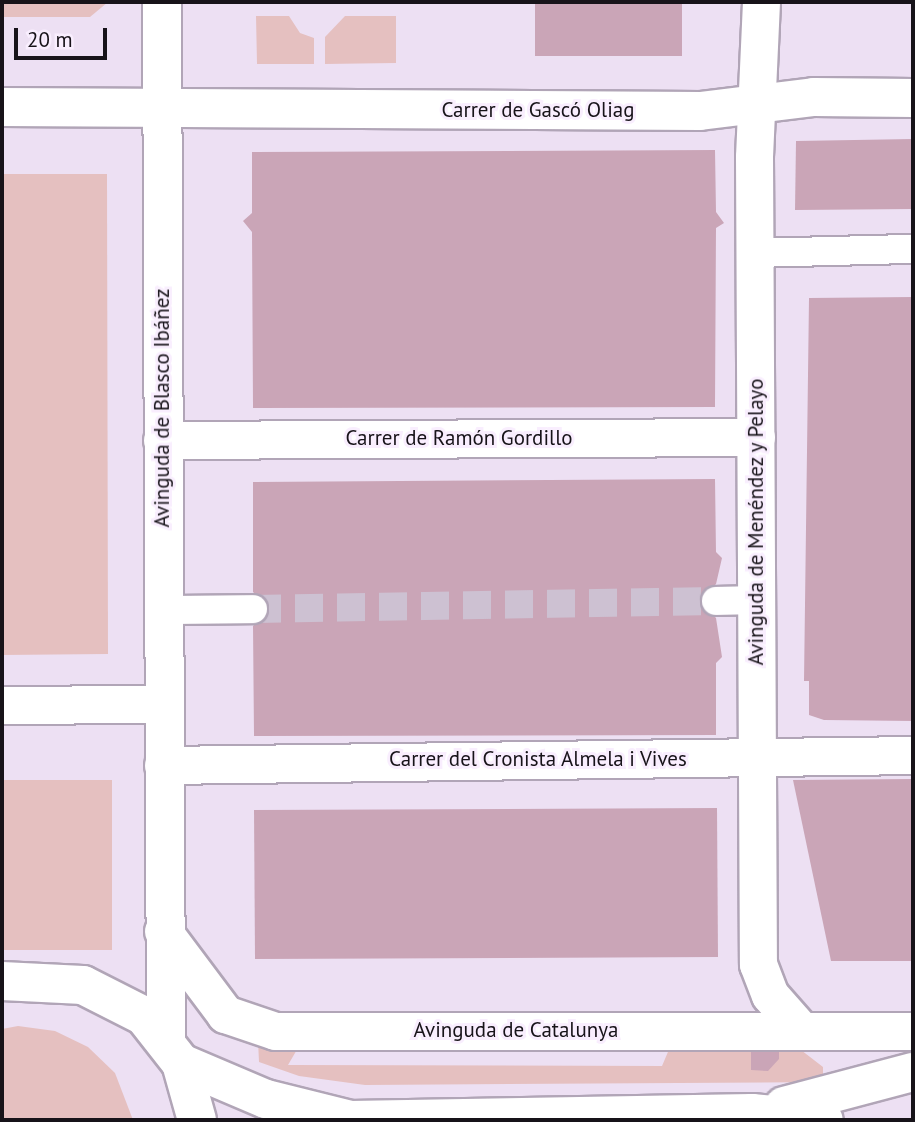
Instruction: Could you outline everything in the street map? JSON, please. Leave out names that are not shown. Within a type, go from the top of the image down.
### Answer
[{"type":"main road","name":"Avinguda de Blasco Ibáñez","points":[[162,2],[163,932],[173,1051],[197,1120]]},
{"type":"main road","name":"Carrer de Gascó Oliag","points":[[162,112],[700,111],[757,103],[913,98]]},
{"type":"main road","points":[[2,107],[162,112]]},
{"type":"main road","points":[[2,981],[83,985],[122,1001],[173,1051],[266,1099],[350,1120],[752,1113],[824,1120]]},
{"type":"main road","points":[[752,1113],[913,1072]]},
{"type":"street","name":"Avinguda de Menéndez y Pelayo","points":[[761,2],[755,253],[758,964],[769,995],[800,1029]]},
{"type":"street","points":[[755,253],[913,249]]},
{"type":"street","name":"Carrer de Ramón Gordillo","points":[[162,440],[756,437]]},
{"type":"street","points":[[716,601],[756,600]]},
{"type":"street","points":[[162,610],[253,609]]},
{"type":"street","points":[[2,705],[162,704]]},
{"type":"street","name":"Carrer del Cronista Almela i Vives","points":[[163,765],[913,755]]},
{"type":"street","name":"Avinguda de Catalunya","points":[[163,932],[225,1014],[275,1031],[913,1031]]},
{"type":"shaded area","points":[[2,2],[108,2],[90,17],[2,17]]},
{"type":"shaded area","points":[[256,16],[289,16],[300,33],[314,38],[314,64],[257,64]]},
{"type":"shaded area","points":[[345,16],[396,16],[396,63],[325,64],[325,37]]},
{"type":"shaded area","points":[[2,174],[107,174],[108,654],[2,655]]},
{"type":"shaded area","points":[[2,780],[112,780],[112,950],[2,950]]},
{"type":"shaded area","points":[[18,1026],[55,1031],[88,1047],[115,1073],[133,1120],[2,1120],[2,1029]]},
{"type":"shaded area","points":[[673,1040],[788,1040],[823,1067],[823,1082],[365,1085],[299,1076],[259,1062],[258,1041],[302,1041],[288,1065],[662,1066]]},
{"type":"building","points":[[535,2],[682,2],[682,56],[535,56]]},
{"type":"building","points":[[913,139],[913,209],[795,210],[796,141]]},
{"type":"building","points":[[715,150],[716,212],[724,223],[716,228],[715,407],[253,408],[252,232],[243,221],[252,213],[252,152]]},
{"type":"building","points":[[913,297],[913,721],[824,720],[809,715],[809,681],[804,681],[809,298]]},
{"type":"building","points":[[715,479],[716,552],[722,558],[716,584],[699,601],[716,618],[722,657],[716,663],[716,735],[254,736],[253,626],[270,608],[253,592],[253,482]]},
{"type":"building","points":[[913,779],[913,961],[831,961],[793,780]]},
{"type":"building","points":[[717,808],[718,957],[255,959],[254,810]]},
{"type":"building","points":[[751,1052],[779,1052],[779,1059],[768,1071],[751,1070]]},
{"type":"tunnel","points":[[253,609],[716,601]]}]
